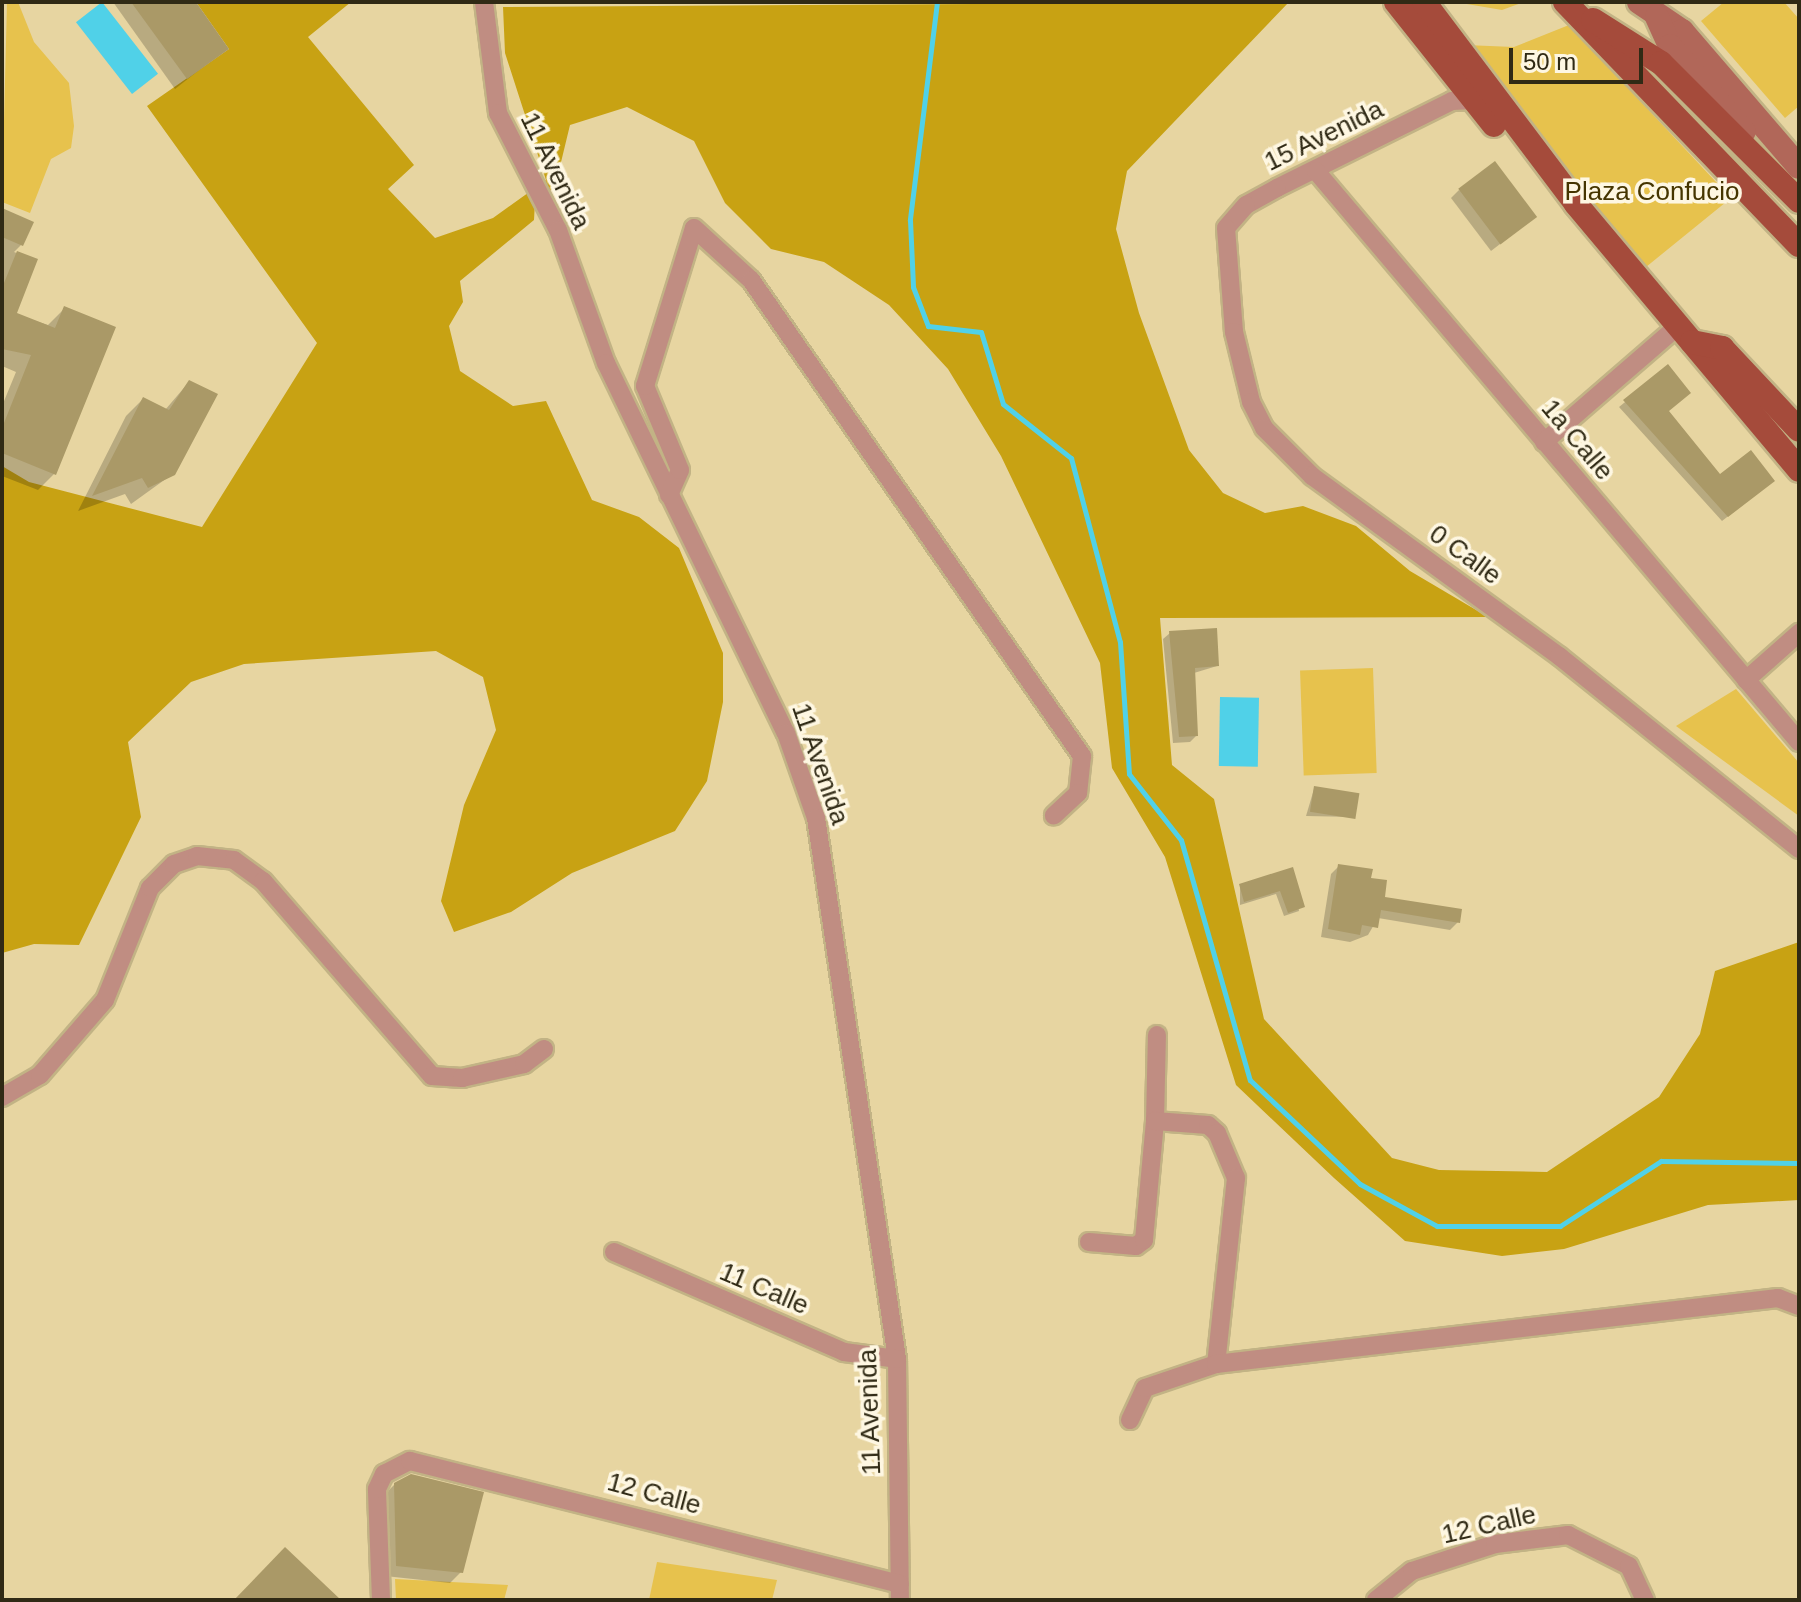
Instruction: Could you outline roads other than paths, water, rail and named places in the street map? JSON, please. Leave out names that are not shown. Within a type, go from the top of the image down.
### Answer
[{"type":"main road","points":[[1396,2],[1461,94],[1514,148],[1555,178]]},
{"type":"main road","points":[[1424,2],[1555,178],[1799,470]]},
{"type":"main road","points":[[1566,3],[1661,63],[1796,198]]},
{"type":"main road","points":[[1566,3],[1799,245]]},
{"type":"main road","points":[[1685,334],[1722,348],[1799,430]]},
{"type":"street","name":"11 Avenida","points":[[484,2],[498,113],[558,230],[606,363],[786,733],[816,818],[897,1359],[900,1592]]},
{"type":"street","points":[[1652,7],[1670,46],[1796,198]]},
{"type":"street","points":[[1652,7],[1682,31],[1799,167]]},
{"type":"street","name":"15 Avenida","points":[[1226,228],[1246,205],[1461,94]]},
{"type":"street","name":"1a Calle","points":[[1316,171],[1799,742]]},
{"type":"street","points":[[669,495],[680,470],[645,386],[694,228],[751,280],[1082,756],[1078,793],[1054,815]]},
{"type":"street","name":"0 Calle","points":[[1226,228],[1241,370],[1274,439],[1799,849]]},
{"type":"street","points":[[1544,442],[1685,334]]},
{"type":"street","points":[[1746,680],[1799,633]]},
{"type":"street","points":[[2,1097],[40,1075],[105,1000],[150,888],[174,864],[197,856],[234,860],[263,881],[432,1076],[462,1078],[524,1064],[544,1049]]},
{"type":"street","points":[[1089,1242],[1136,1246],[1144,1240],[1155,1121],[1157,1035]]},
{"type":"street","points":[[1155,1121],[1208,1125],[1236,1178],[1216,1364]]},
{"type":"street","name":"11 Calle","points":[[614,1252],[844,1352],[897,1359]]},
{"type":"street","points":[[1130,1420],[1145,1388],[1216,1364],[1778,1298],[1799,1306]]},
{"type":"street","name":"12 Calle","points":[[381,1600],[377,1489],[395,1466],[430,1464],[900,1592]]},
{"type":"street","name":"12 Calle","points":[[1376,1600],[1412,1571],[1495,1544],[1568,1535],[1629,1566],[1645,1600]]},
{"type":"water","points":[[102,2],[158,74],[132,94],[76,22]]},
{"type":"water","points":[[1220,697],[1259,698],[1258,767],[1219,766]]},
{"type":"waterway","points":[[937,2],[910,220],[913,287],[928,326],[981,332],[1003,404],[1071,458],[1120,642],[1129,774],[1181,840],[1250,1080],[1360,1184],[1437,1226],[1560,1226],[1661,1161],[1799,1163]]},
{"type":"park label","name":"Plaza Confucio","points":[[1652,192]]}]
